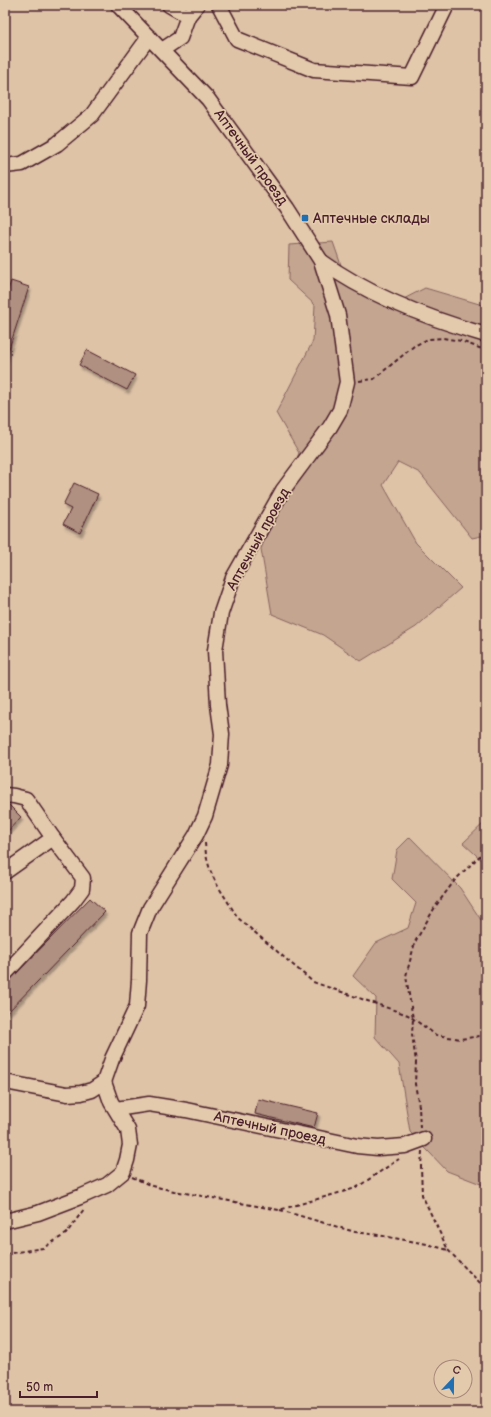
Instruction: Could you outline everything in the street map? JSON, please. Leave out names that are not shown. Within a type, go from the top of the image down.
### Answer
[{"type":"street","name":"Аптечный проезд","points":[[104,1082],[112,1059],[137,1006],[140,934],[145,919],[150,908],[196,835],[205,816],[220,765],[222,734],[218,706],[215,650],[220,613],[233,578],[283,490],[337,416],[345,396],[347,382],[338,315],[321,261],[287,208],[208,99],[118,5]]},
{"type":"street","points":[[169,5],[188,16]]},
{"type":"street","points":[[162,50],[180,38],[188,16],[197,5]]},
{"type":"street","points":[[220,5],[237,39],[314,70],[412,77],[447,5]]},
{"type":"street","points":[[5,166],[22,164],[57,144],[92,115],[149,37]]},
{"type":"street","points":[[321,261],[336,272],[383,297],[448,324],[486,335]]},
{"type":"street","points":[[5,795],[26,800],[83,878],[82,889],[73,901],[5,974]]},
{"type":"street","points":[[5,872],[53,838]]},
{"type":"street","points":[[5,1082],[66,1094],[87,1092],[104,1082],[111,1102],[128,1130],[130,1145],[128,1160],[123,1172],[106,1185],[38,1213],[5,1221]]},
{"type":"street","name":"Аптечный проезд","points":[[116,1109],[149,1104],[156,1105],[357,1146],[378,1148],[405,1146],[424,1139]]},
{"type":"path","points":[[347,382],[374,379],[414,346],[428,339],[443,338],[461,341],[482,349],[486,349]]},
{"type":"path","points":[[205,842],[206,855],[210,870],[216,883],[238,918],[313,982],[408,1015],[436,1035],[461,1039],[486,1035]]},
{"type":"path","points":[[486,850],[455,880],[435,907],[415,942],[406,976],[413,1019],[412,1034],[416,1062],[415,1084],[419,1106],[420,1128],[424,1139],[421,1166],[422,1195],[448,1250],[486,1289]]},
{"type":"path","points":[[279,1210],[356,1188],[402,1157]]},
{"type":"path","points":[[123,1172],[152,1186],[174,1192],[279,1210],[355,1232],[385,1236],[448,1250]]},
{"type":"path","points":[[5,1254],[43,1248],[66,1234],[96,1190]]},
{"type":"shaded area","points":[[333,242],[348,285],[394,304],[425,288],[486,306],[486,391],[483,393],[486,397],[486,535],[472,538],[420,473],[398,462],[383,485],[416,543],[461,588],[416,627],[361,661],[323,635],[272,614],[261,549],[299,453],[276,413],[313,341],[315,305],[288,280],[289,245]]},
{"type":"shaded area","points":[[486,821],[486,864],[463,843]]},
{"type":"shaded area","points":[[410,837],[460,888],[481,920],[486,912],[486,1186],[447,1171],[410,1132],[399,1064],[375,1037],[376,998],[353,976],[376,943],[408,928],[416,903],[392,879],[397,850]]},
{"type":"building","points":[[11,281],[29,287],[5,361],[5,299]]},
{"type":"building","points":[[87,350],[135,375],[127,390],[79,365]]},
{"type":"building","points":[[74,483],[98,494],[80,533],[63,524],[71,509],[63,505]]},
{"type":"building","points":[[5,801],[21,817],[5,834]]},
{"type":"building","points":[[90,898],[105,912],[5,1015],[5,985]]},
{"type":"building","points":[[258,1099],[318,1113],[314,1128],[255,1114]]},
{"type":"place","name":"Аптечные склады","points":[[305,218]]}]
